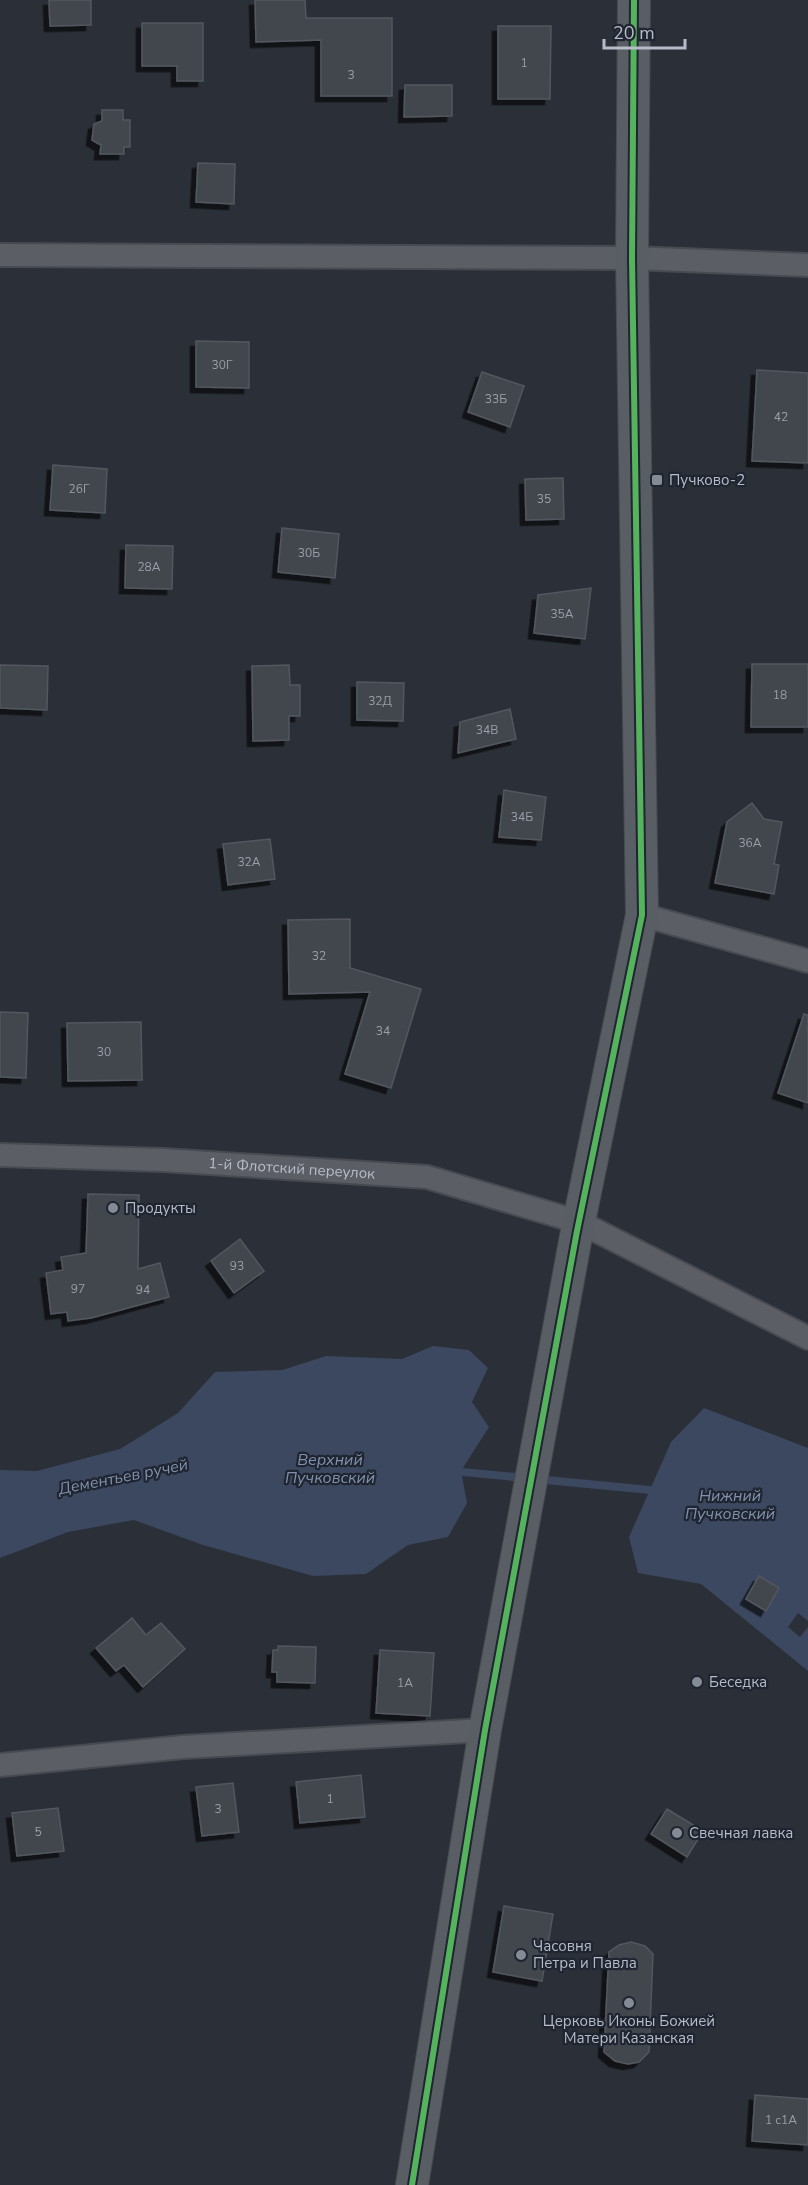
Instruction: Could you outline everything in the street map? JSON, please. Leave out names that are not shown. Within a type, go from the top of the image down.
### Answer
[{"type":"street","points":[[412,2185],[485,1730],[579,1222],[642,915],[632,258],[634,0]]},
{"type":"street","points":[[0,255],[632,258],[808,265]]},
{"type":"street","points":[[642,915],[808,961]]},
{"type":"street","name":"1-й Флотский переулок","points":[[0,1155],[163,1160],[427,1177],[579,1222],[808,1338]]},
{"type":"street","points":[[0,1765],[183,1747],[485,1730]]},
{"type":"water","name":"Верхний Пучковский","points":[[433,1346],[469,1350],[488,1368],[472,1402],[489,1427],[461,1471],[467,1503],[448,1537],[408,1545],[366,1574],[313,1576],[203,1545],[134,1520],[68,1532],[0,1558],[0,1470],[37,1471],[120,1449],[178,1413],[215,1372],[282,1370],[326,1356],[402,1359]]},
{"type":"water","name":"Нижний Пучковский","points":[[704,1408],[808,1448],[808,1621],[798,1613],[788,1627],[800,1637],[808,1627],[808,1671],[701,1584],[638,1573],[629,1537],[671,1442]],"holes":[[[759,1577],[779,1588],[766,1610],[746,1599]]]},
{"type":"building","points":[[49,0],[91,0],[91,25],[50,26]]},
{"type":"building","points":[[255,0],[305,0],[306,18],[392,18],[392,96],[321,96],[321,40],[256,42]]},
{"type":"building","points":[[142,23],[203,23],[203,81],[177,81],[177,66],[142,66]]},
{"type":"building","points":[[498,26],[551,26],[550,99],[498,99]]},
{"type":"building","points":[[405,85],[452,85],[452,116],[404,117]]},
{"type":"building","points":[[102,110],[123,110],[123,120],[130,120],[130,147],[124,147],[124,154],[100,154],[101,145],[92,140],[94,124],[102,121]]},
{"type":"building","points":[[198,163],[235,164],[234,204],[196,202]]},
{"type":"building","points":[[196,341],[249,342],[249,388],[196,387]]},
{"type":"building","points":[[757,370],[808,373],[808,463],[752,461]]},
{"type":"building","points":[[482,372],[524,386],[510,427],[468,412]]},
{"type":"building","points":[[53,465],[107,469],[105,513],[50,510]]},
{"type":"building","points":[[563,478],[564,519],[526,520],[525,479]]},
{"type":"building","points":[[282,528],[339,534],[335,578],[278,572]]},
{"type":"building","points":[[126,545],[173,546],[172,589],[125,588]]},
{"type":"building","points":[[591,588],[585,639],[534,633],[538,595]]},
{"type":"building","points":[[752,664],[808,664],[808,727],[751,727]]},
{"type":"building","points":[[0,665],[48,666],[47,710],[0,708]]},
{"type":"building","points":[[289,665],[290,685],[300,685],[300,716],[289,716],[289,740],[253,741],[252,666]]},
{"type":"building","points":[[357,682],[404,683],[403,721],[357,720]]},
{"type":"building","points":[[510,709],[516,739],[458,753],[460,722]]},
{"type":"building","points":[[504,790],[546,797],[541,840],[499,837]]},
{"type":"building","points":[[752,803],[764,819],[782,822],[774,864],[779,865],[774,894],[715,883],[727,822]]},
{"type":"building","points":[[270,839],[275,879],[228,885],[223,844]]},
{"type":"building","points":[[350,919],[350,968],[421,989],[391,1088],[345,1074],[370,992],[289,994],[288,920]]},
{"type":"building","points":[[0,1012],[28,1013],[26,1078],[0,1077]]},
{"type":"building","points":[[804,1014],[808,1015],[808,1103],[778,1093]]},
{"type":"building","points":[[141,1022],[142,1080],[68,1081],[67,1023]]},
{"type":"building","points":[[88,1194],[139,1195],[138,1269],[160,1263],[169,1297],[91,1318],[68,1321],[67,1312],[51,1314],[46,1273],[63,1270],[61,1257],[86,1253]]},
{"type":"building","points":[[240,1239],[264,1271],[234,1293],[211,1261]]},
{"type":"building","points":[[759,1576],[779,1588],[766,1611],[746,1599]]},
{"type":"building","points":[[132,1618],[146,1635],[161,1623],[185,1649],[143,1687],[124,1665],[116,1671],[96,1648]]},
{"type":"building","points":[[278,1646],[316,1647],[315,1683],[277,1682],[277,1672],[272,1672],[273,1650],[278,1650]]},
{"type":"building","points":[[380,1650],[434,1653],[430,1716],[376,1713]]},
{"type":"building","points":[[361,1775],[365,1817],[300,1823],[296,1782]]},
{"type":"building","points":[[233,1783],[239,1832],[202,1836],[196,1787]]},
{"type":"building","points":[[58,1808],[64,1851],[17,1856],[12,1813]]},
{"type":"building","name":"Свечная лавка","points":[[667,1809],[703,1831],[687,1857],[651,1834]]},
{"type":"building","name":"Часовня Петра и Павла","points":[[504,1906],[553,1914],[542,1981],[493,1972]]},
{"type":"building","name":"Церковь Иконы Божией Матери Казанская","points":[[631,1942],[645,1946],[653,1954],[649,2052],[639,2062],[628,2064],[615,2061],[604,2052],[609,1952],[619,1945]]},
{"type":"building","points":[[755,2095],[808,2099],[808,2145],[752,2141]]},
{"type":"waterway","name":"Дементьев ручей","points":[[452,1471],[650,1490],[659,1495]]},
{"type":"cycle path","points":[[412,2185],[485,1730],[577,1231],[642,915],[632,258],[634,0]]},
{"type":"place","name":"Пучково-2","points":[[657,480]]},
{"type":"place","name":"Продукты","points":[[113,1208]]},
{"type":"place","name":"Беседка","points":[[697,1682]]},
{"type":"place","name":"Свечная лавка","points":[[677,1833]]},
{"type":"place","name":"Часовня Петра и Павла","points":[[521,1955]]},
{"type":"place","name":"Церковь Иконы Божией Матери Казанская","points":[[629,2003]]}]
